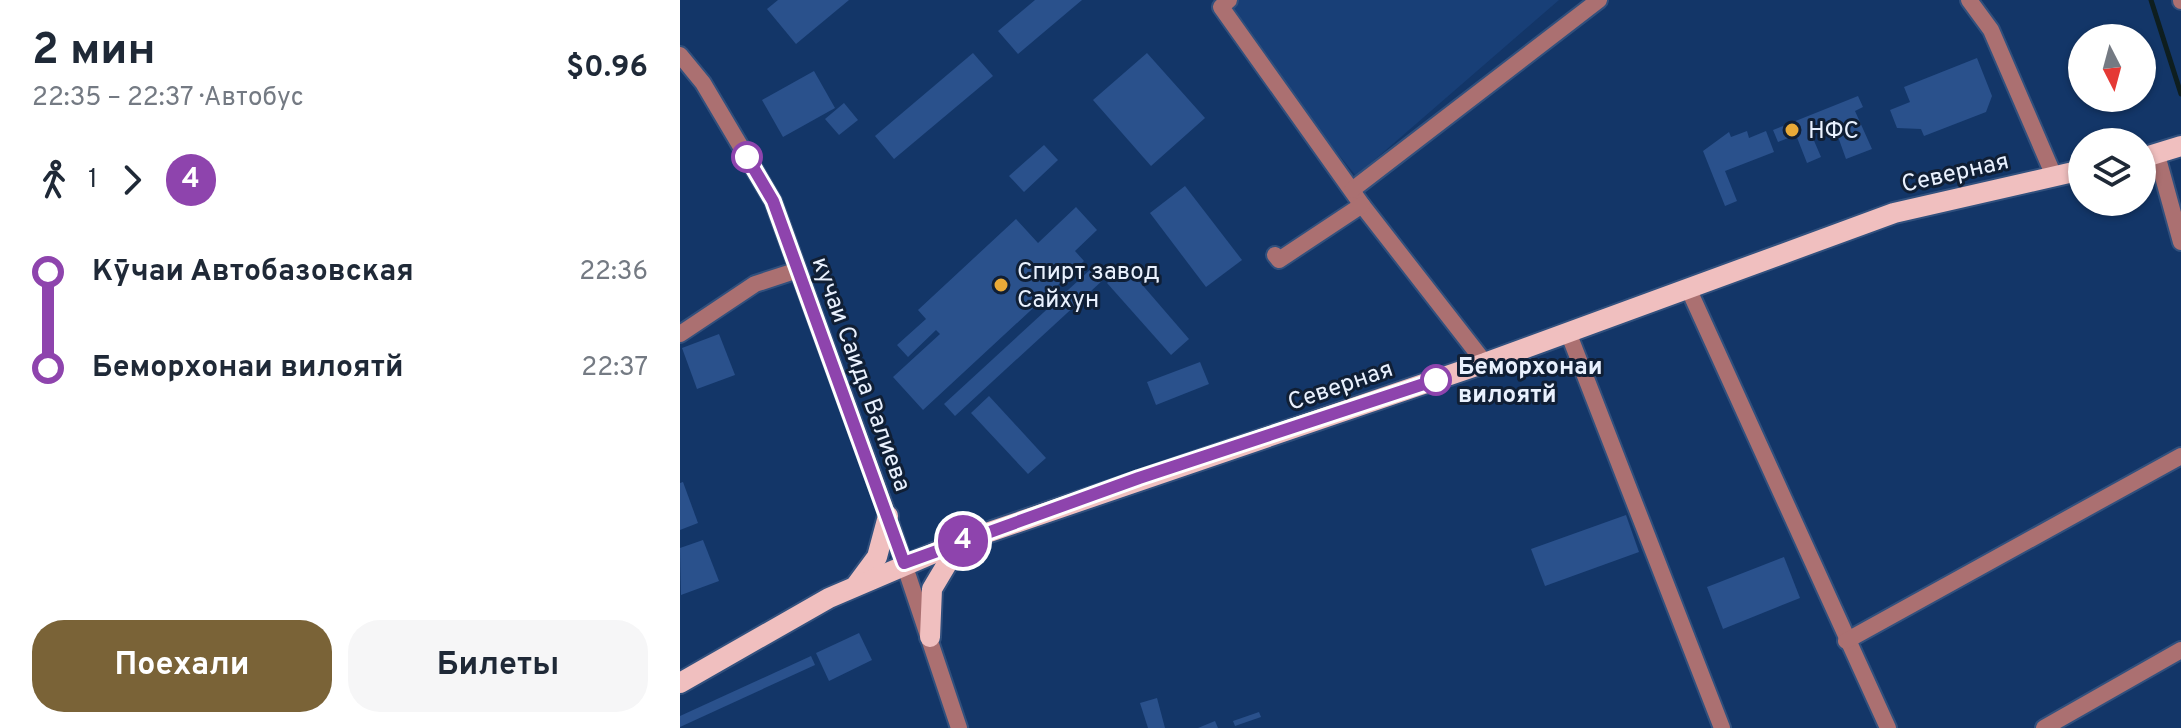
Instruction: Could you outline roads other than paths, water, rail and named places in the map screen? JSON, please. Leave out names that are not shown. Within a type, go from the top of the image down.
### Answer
[{"type":"main road","points":[[2156,154],[2181,146]]},
{"type":"main road","name":"Северная","points":[[680,681],[856,585],[960,542],[1485,363],[1894,213],[2068,173]]},
{"type":"main road","points":[[856,585],[877,557],[888,516]]},
{"type":"main road","points":[[930,637],[932,589],[960,542]]},
{"type":"street","points":[[1229,0],[1221,7],[1362,205],[1485,363]]},
{"type":"street","points":[[1352,190],[1599,0]]},
{"type":"street","points":[[1969,0],[1991,30],[2054,176]]},
{"type":"street","name":"кучаи Саида Валиева","points":[[680,55],[703,83],[773,201],[888,516],[959,728]]},
{"type":"street","points":[[2156,173],[2181,242]]},
{"type":"street","points":[[1275,255],[1279,260],[1362,205]]},
{"type":"street","points":[[680,334],[755,284],[798,270]]},
{"type":"street","points":[[1689,290],[1888,728]]},
{"type":"street","points":[[1568,332],[1722,728]]},
{"type":"street","points":[[1846,641],[2181,456]]},
{"type":"street","points":[[2044,728],[2181,650]]},
{"type":"waterway","points":[[2151,0],[2181,94]]},
{"type":"place","name":"НФС","points":[[1792,130]]},
{"type":"place","name":"Спирт завод Сайхун","points":[[1001,285]]},
{"type":"place","name":"Беморхонаи вилоятй","points":[[1436,380]]}]
